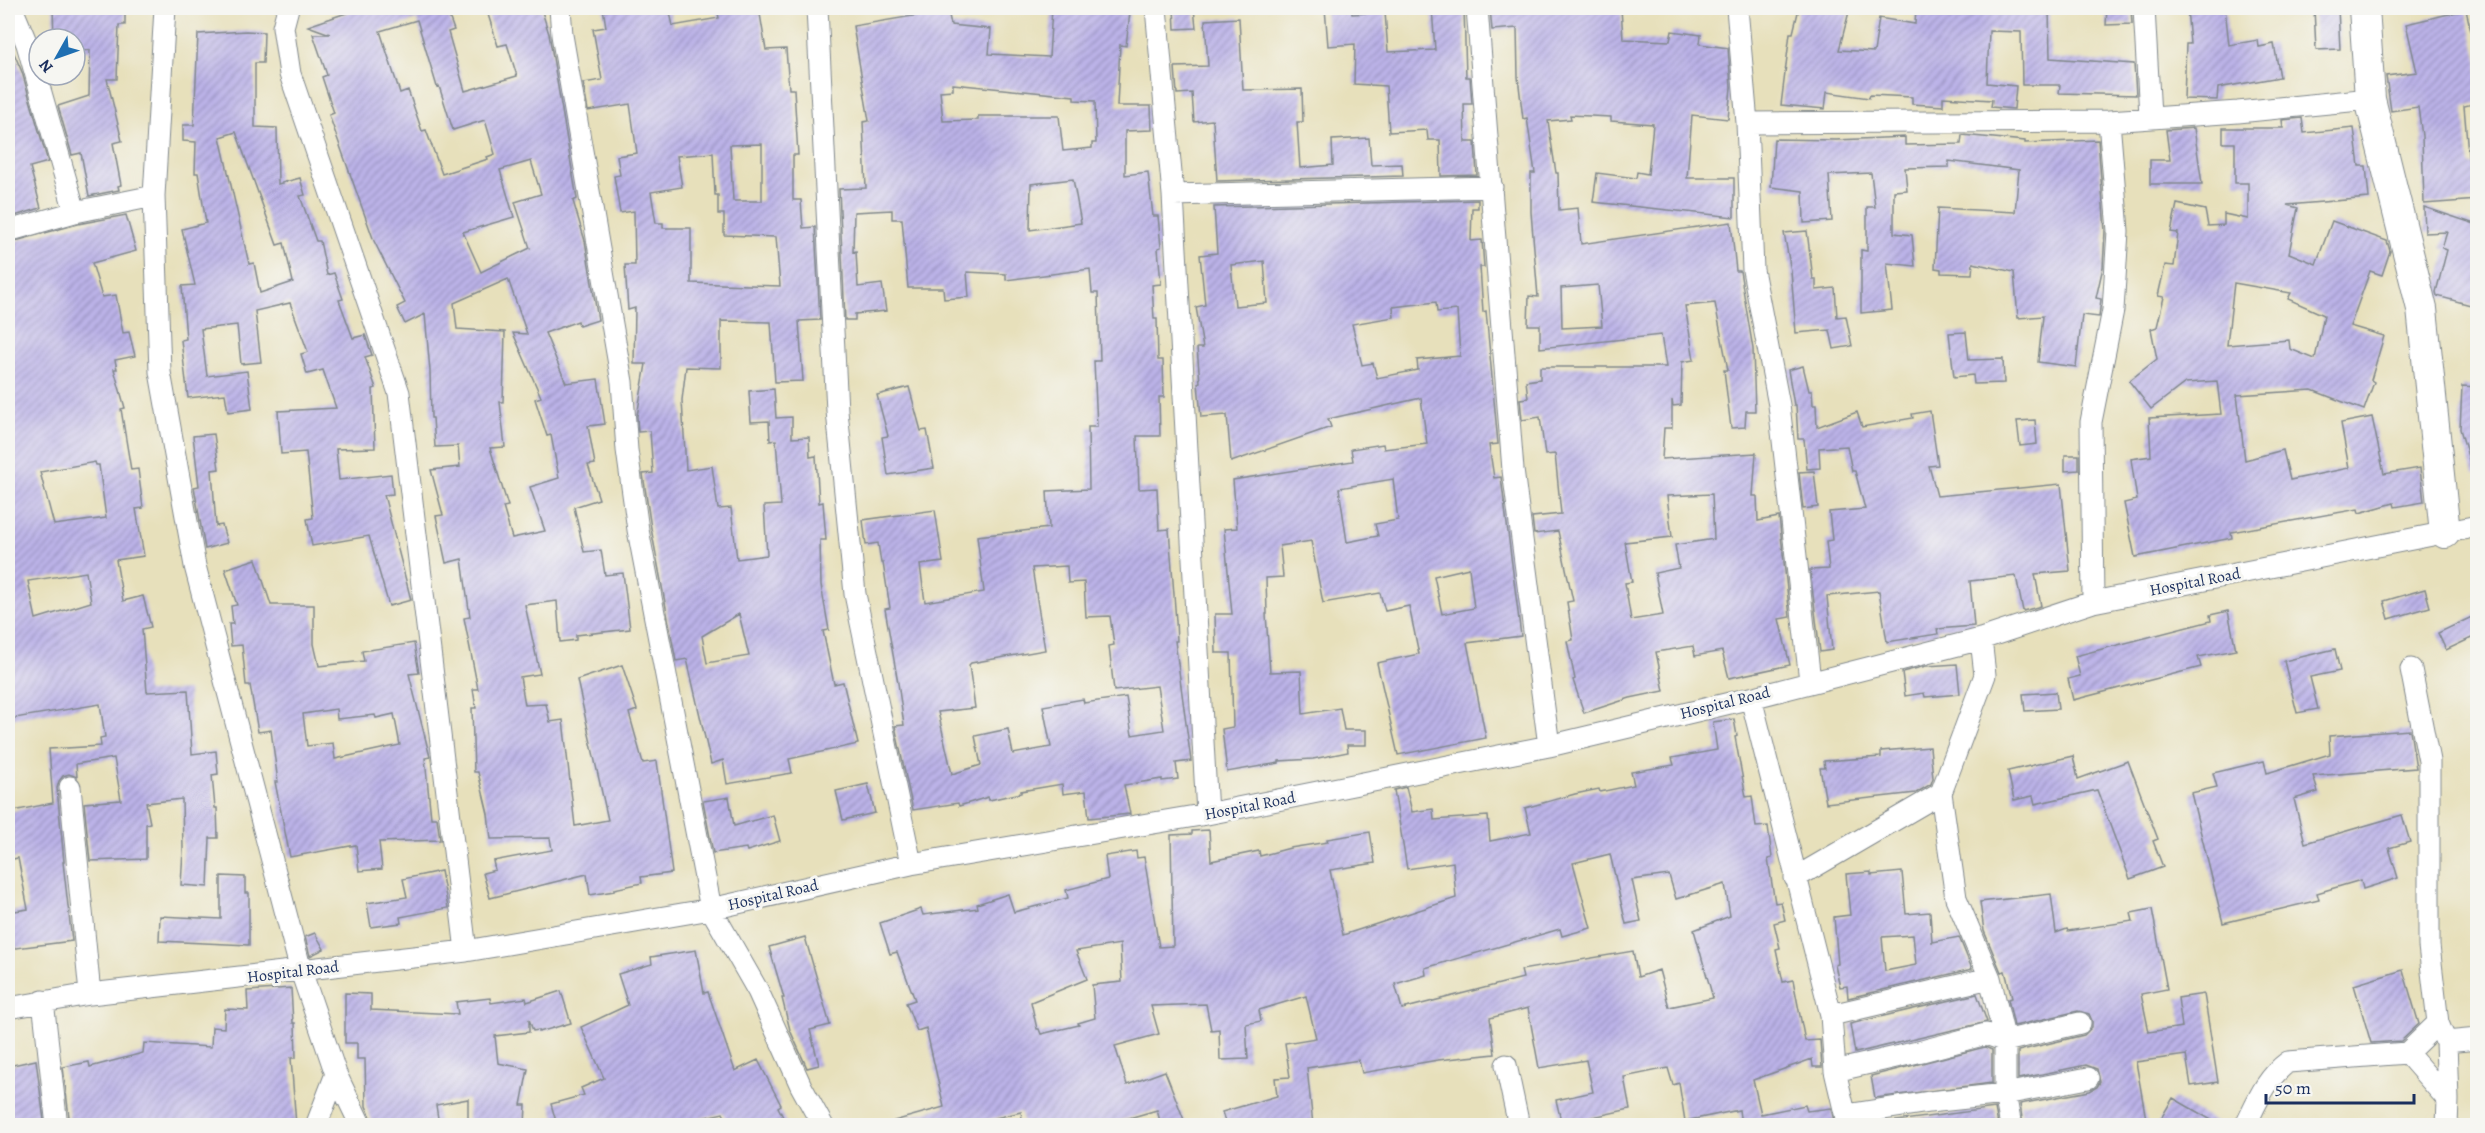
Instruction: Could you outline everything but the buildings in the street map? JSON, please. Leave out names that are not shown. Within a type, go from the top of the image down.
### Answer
[{"type":"street","points":[[12,8],[27,44],[75,212]]},
{"type":"street","points":[[165,8],[154,196],[160,372],[195,566],[301,971],[336,1074],[361,1125]]},
{"type":"street","points":[[288,8],[283,27],[290,74],[399,393],[466,951]]},
{"type":"street","points":[[560,8],[562,35],[622,382],[627,450],[638,530],[711,909],[758,991],[801,1086],[823,1125]]},
{"type":"street","points":[[817,8],[837,411],[855,594],[911,864]]},
{"type":"street","points":[[1156,8],[1173,195],[1207,814]]},
{"type":"street","points":[[1477,8],[1513,470],[1549,746]]},
{"type":"street","points":[[1737,8],[1747,123],[1753,270],[1779,405],[1810,681]]},
{"type":"street","points":[[2144,8],[2150,116]]},
{"type":"street","points":[[2364,8],[2370,99],[2422,309],[2445,533]]},
{"type":"street","points":[[1747,123],[2109,121],[2150,116],[2238,112],[2370,99]]},
{"type":"street","points":[[2093,602],[2091,422],[2113,310],[2118,231],[2109,121]]},
{"type":"street","points":[[1173,195],[1492,187]]},
{"type":"street","points":[[8,231],[75,212],[154,196]]},
{"type":"street","name":"Hospital Road","points":[[8,1008],[90,994],[466,951],[711,909],[911,864],[1207,814],[1549,746],[1751,698],[1810,681],[1981,639],[2093,602],[2478,526]]},
{"type":"street","points":[[1981,639],[1985,675],[1941,793],[1956,898],[1990,978],[2005,1041],[2005,1094],[2012,1125]]},
{"type":"street","points":[[2411,669],[2429,760],[2429,946],[2442,1032],[2448,1100],[2447,1125]]},
{"type":"street","points":[[1751,698],[1831,1015],[1835,1071],[1847,1120],[2088,1078]]},
{"type":"street","points":[[70,788],[90,994]]},
{"type":"street","points":[[1795,878],[1941,793]]},
{"type":"street","points":[[1831,1015],[1990,978]]},
{"type":"street","points":[[44,1001],[57,1125]]},
{"type":"street","points":[[1835,1071],[1986,1034],[2005,1041],[2080,1023]]},
{"type":"street","points":[[2245,1125],[2266,1083],[2288,1062],[2407,1053],[2442,1032],[2478,1039]]},
{"type":"street","points":[[2407,1053],[2448,1100]]},
{"type":"street","points":[[1506,1065],[1520,1125]]},
{"type":"street","points":[[316,1125],[336,1074]]}]
